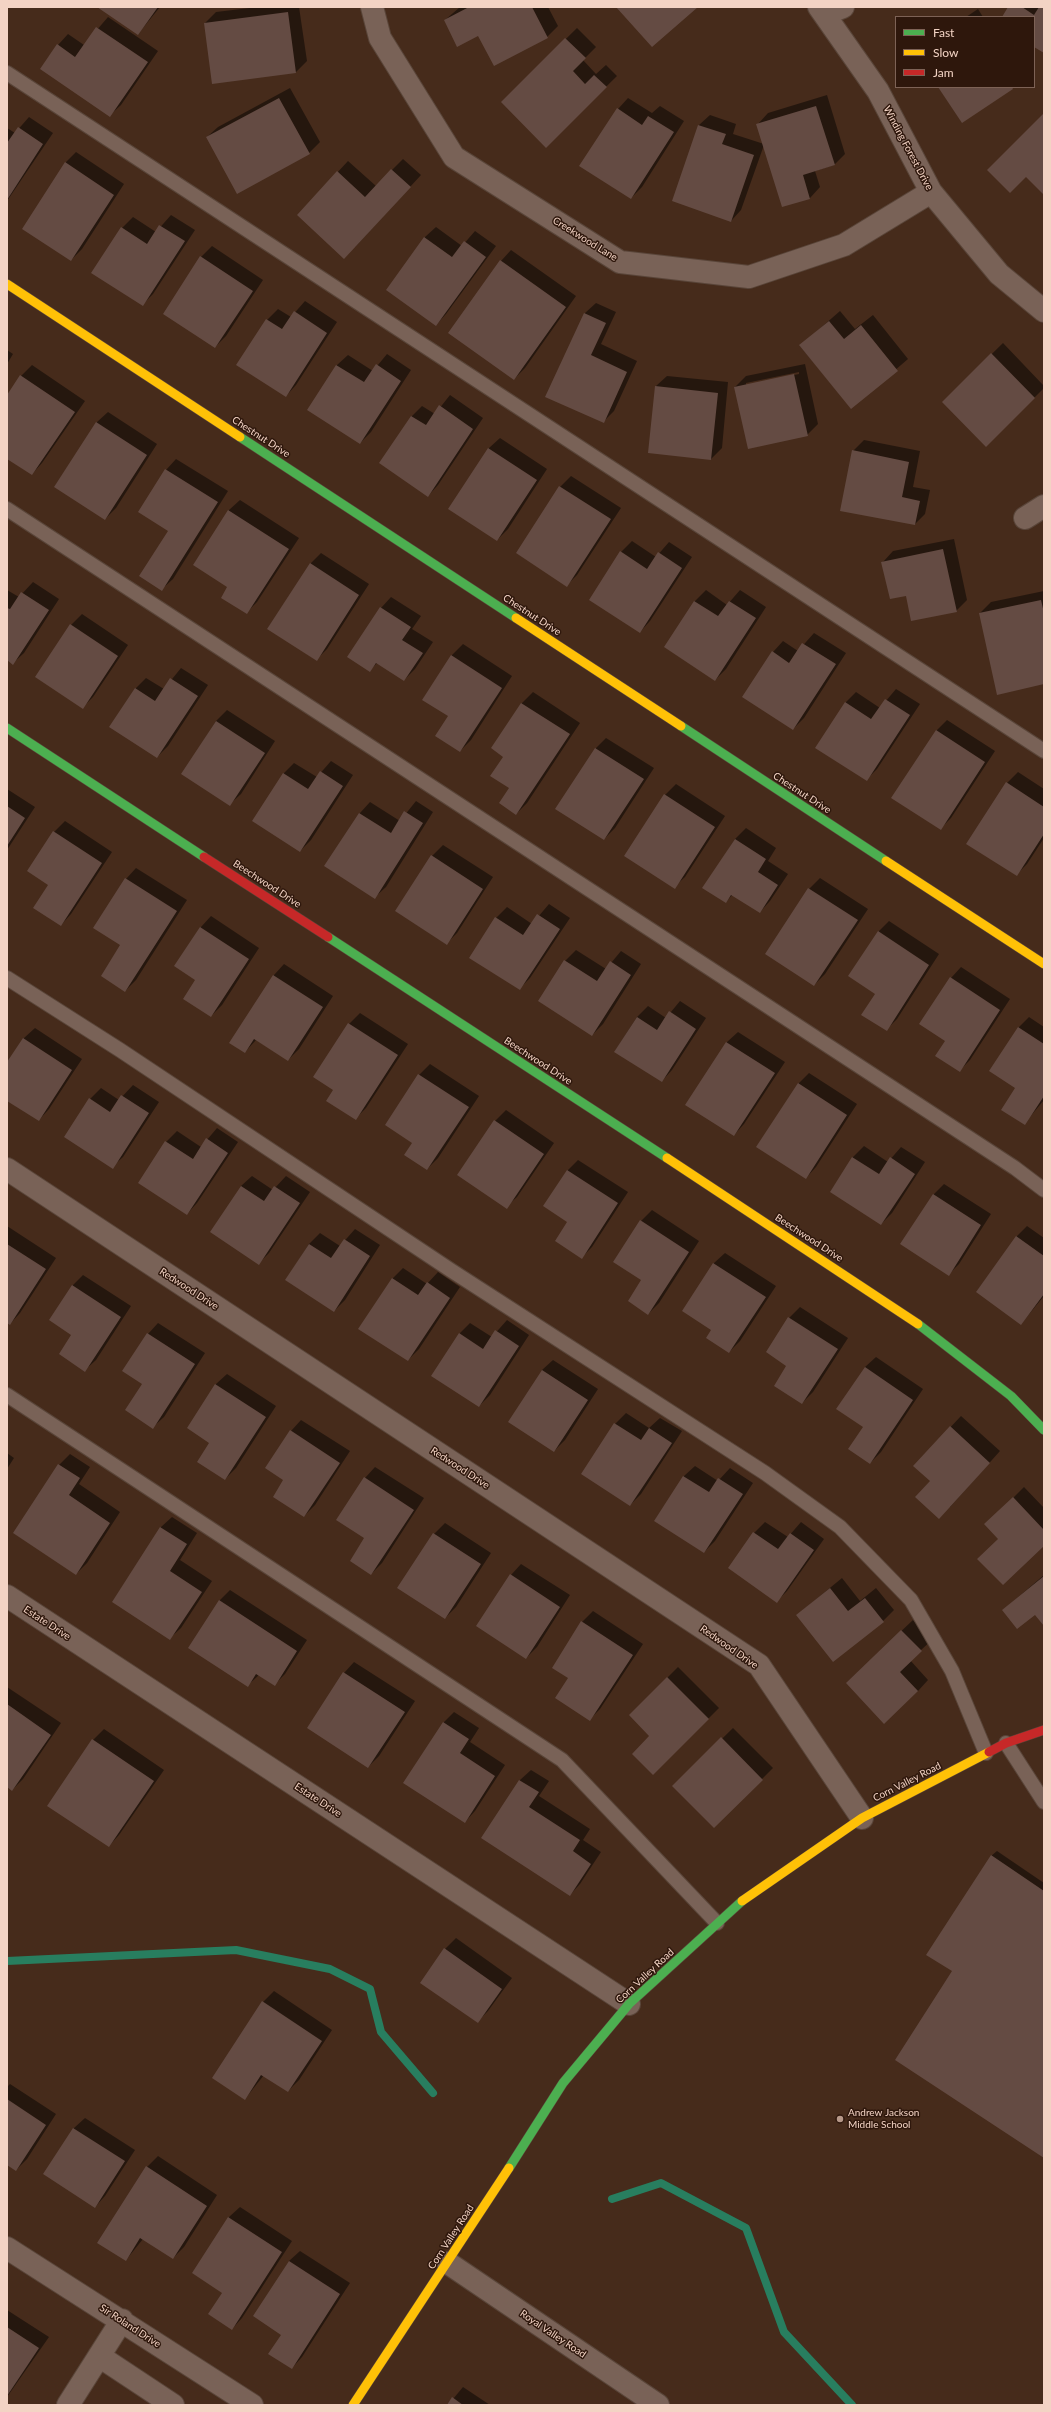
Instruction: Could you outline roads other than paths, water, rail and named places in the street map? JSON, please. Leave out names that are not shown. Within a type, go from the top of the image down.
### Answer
[{"type":"street","name":"Creekwood Lane","points":[[372,7],[380,38],[454,157],[620,262],[749,277],[844,245],[931,192]]},
{"type":"street","name":"Winding Forest Drive","points":[[829,9],[878,91],[931,192],[999,274],[1044,311]]},
{"type":"street","name":"Chestnut Drive","points":[[7,284],[1044,964]]},
{"type":"street","points":[[1025,518],[1044,506]]},
{"type":"street","name":"Beechwood Drive","points":[[7,728],[902,1312],[1011,1396],[1044,1430]]},
{"type":"street","name":"Redwood Drive","points":[[7,1169],[759,1665],[862,1818]]},
{"type":"street","name":"Estate Drive","points":[[7,1596],[629,2004]]},
{"type":"street","name":"Corn Valley Road","points":[[353,2405],[448,2263],[563,2083],[629,2004],[741,1902],[862,1818],[1006,1743],[1044,1730]]},
{"type":"street","name":"Sir Roland Drive","points":[[7,2248],[122,2320],[252,2405]]},
{"type":"street","name":"Royal Valley Road","points":[[448,2263],[658,2405]]},
{"type":"street","points":[[68,2405],[122,2320]]},
{"type":"street","points":[[99,2356],[173,2405]]},
{"type":"lane","points":[[7,73],[1044,751]]},
{"type":"lane","points":[[7,510],[1015,1168],[1044,1190]]},
{"type":"lane","points":[[7,978],[459,1276],[765,1473],[840,1527],[910,1600],[952,1671],[986,1753]]},
{"type":"lane","points":[[7,1396],[562,1760],[717,1923]]},
{"type":"lane","points":[[1006,1743],[1044,1802]]},
{"type":"waterway","points":[[7,1961],[236,1950],[330,1969],[370,1989],[381,2032],[433,2093]]},
{"type":"waterway","points":[[612,2199],[661,2183],[746,2228],[784,2332],[852,2405]]},
{"type":"place","name":"Andrew Jackson Middle School","points":[[840,2119]]}]
